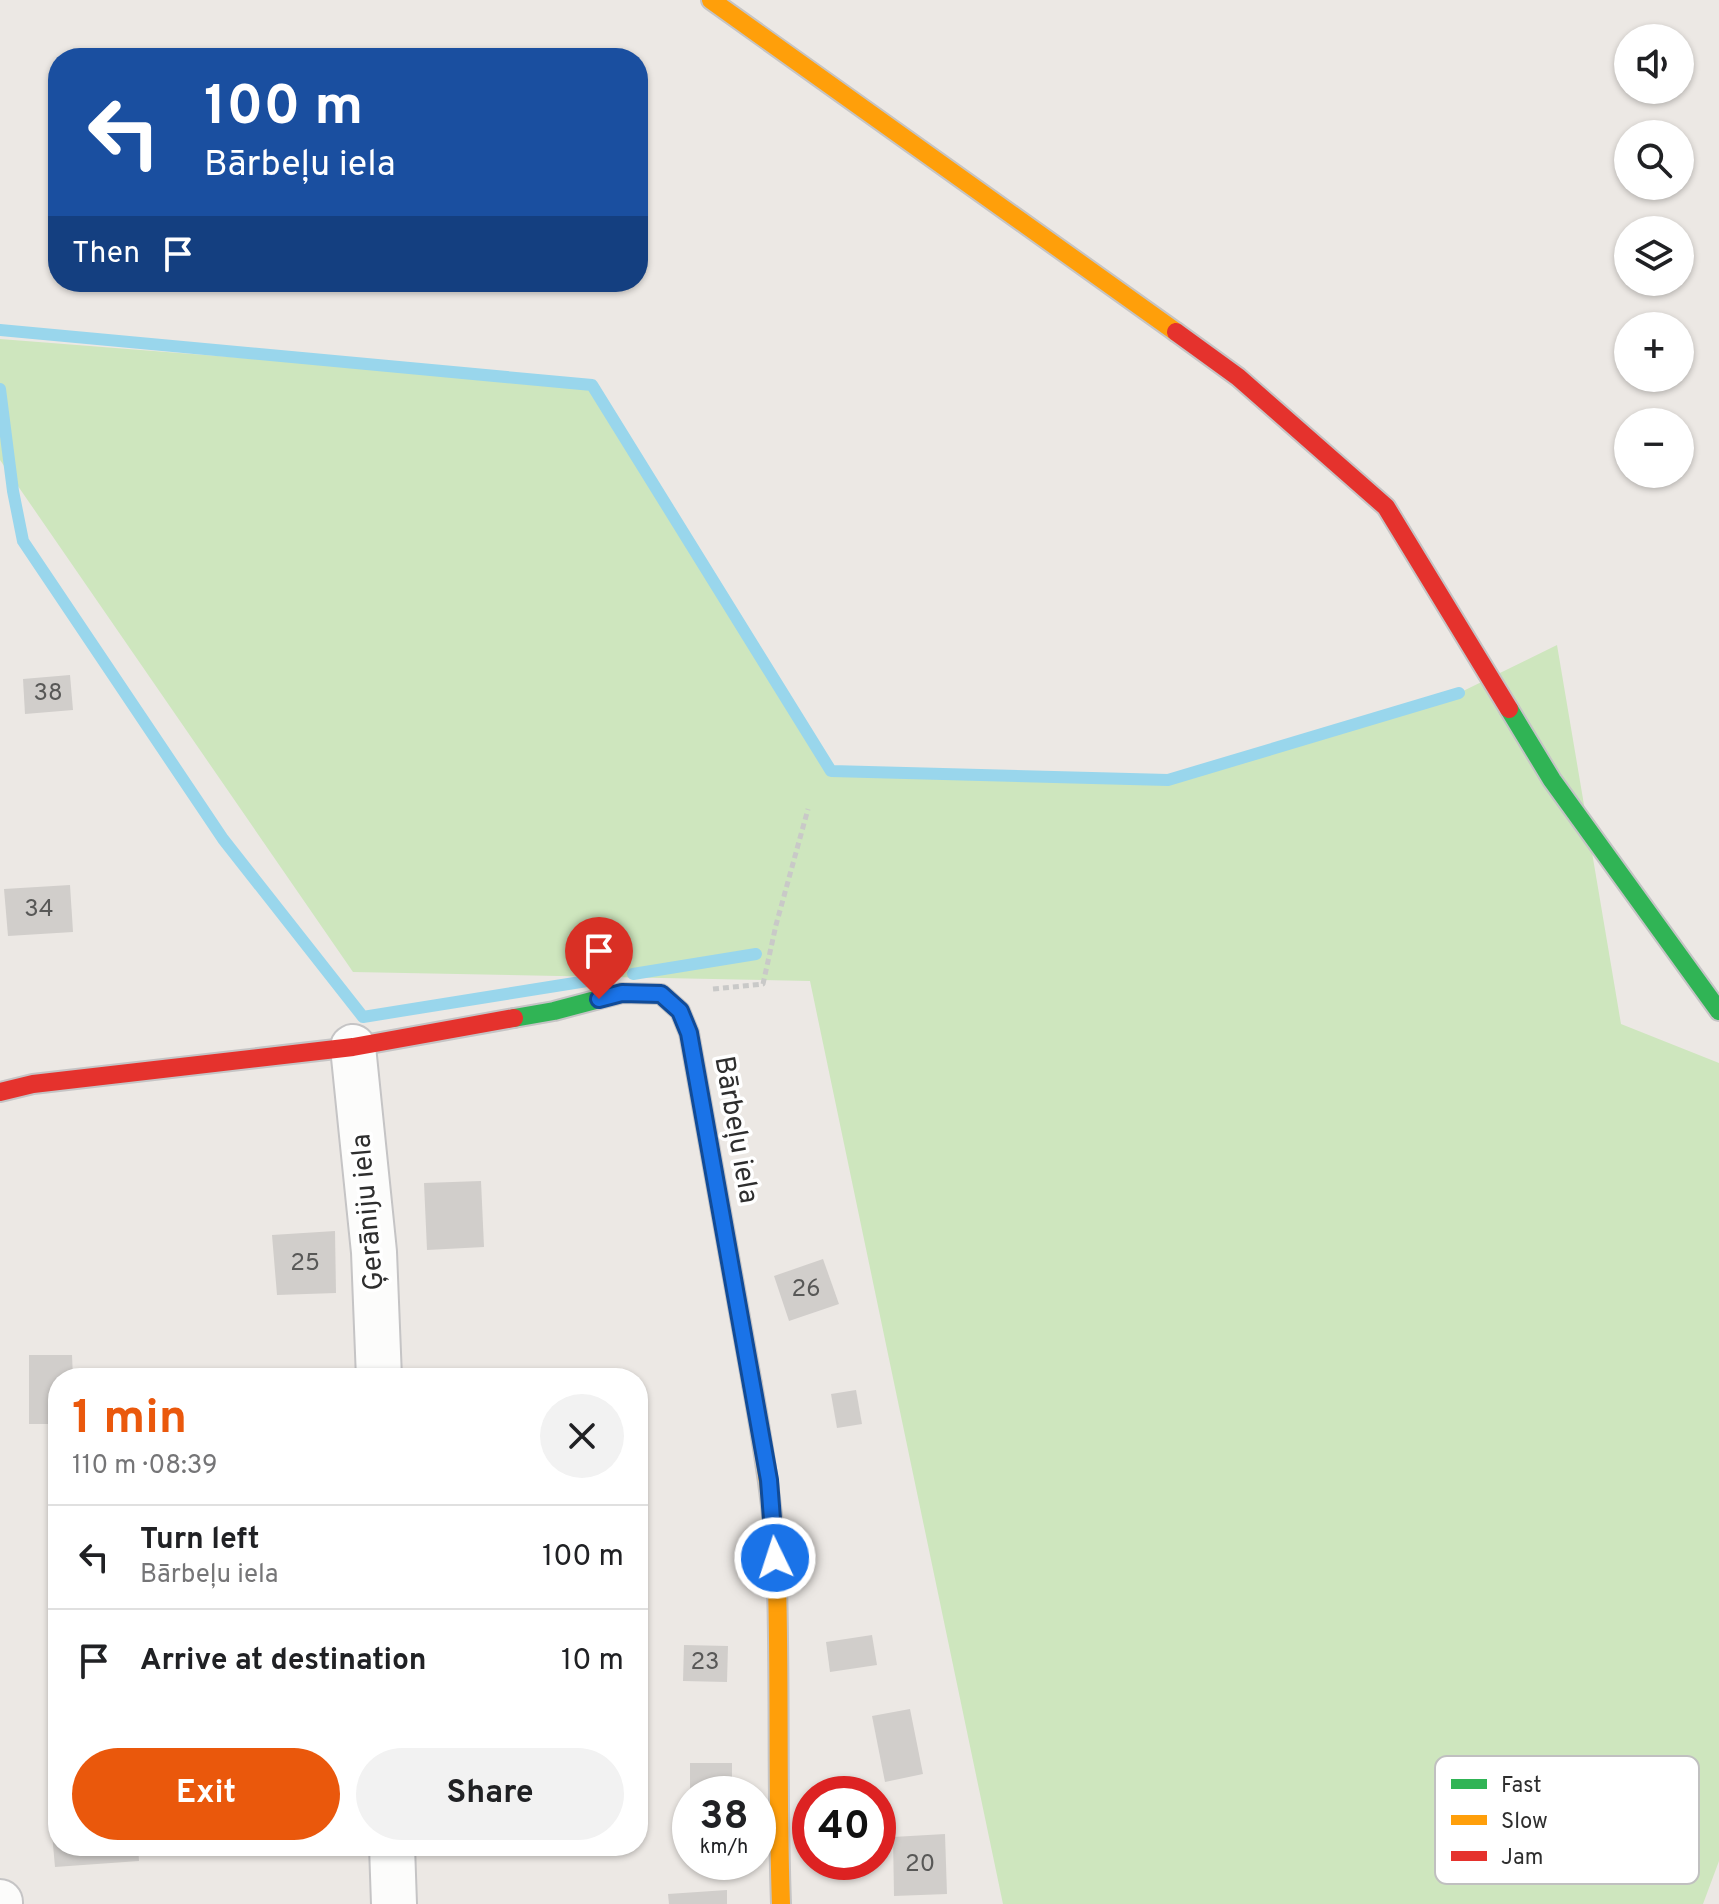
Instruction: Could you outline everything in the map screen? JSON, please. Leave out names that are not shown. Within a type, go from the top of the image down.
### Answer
[{"type":"street","points":[[711,0],[1238,377],[1386,507],[1552,780],[1719,1011]]},
{"type":"street","name":"Bārbeļu iela","points":[[0,1092],[33,1084],[353,1047],[554,1011],[622,993],[661,994],[680,1011],[689,1033],[769,1480],[777,1583],[777,1806],[781,1904]]},
{"type":"street","name":"Ģerāniju iela","points":[[353,1047],[374,1252],[379,1368]]},
{"type":"street","points":[[392,1856],[394,1904]]},
{"type":"path","points":[[763,984],[808,809]]},
{"type":"green space","points":[[0,339],[592,385],[831,771],[1168,780],[1459,693],[1557,645],[1621,1024],[1719,1063],[1719,1861],[1703,1904],[1003,1904],[810,981],[353,972],[0,460]]},
{"type":"building","points":[[70,675],[73,710],[25,714],[23,679]]},
{"type":"building","points":[[70,885],[73,932],[8,936],[4,889]]},
{"type":"building","points":[[481,1181],[484,1247],[427,1250],[424,1183]]},
{"type":"building","points":[[335,1231],[336,1293],[277,1295],[272,1235]]},
{"type":"building","points":[[823,1259],[839,1304],[789,1321],[774,1276]]},
{"type":"building","points":[[29,1355],[72,1355],[73,1368],[48,1368],[48,1424],[29,1424]]},
{"type":"building","points":[[856,1390],[862,1424],[837,1428],[831,1394]]},
{"type":"building","points":[[872,1635],[877,1665],[830,1672],[826,1642]]},
{"type":"building","points":[[684,1645],[728,1646],[727,1682],[683,1681]]},
{"type":"building","points":[[910,1709],[923,1774],[896,1780],[896,1776],[884,1776],[872,1716]]},
{"type":"building","points":[[690,1763],[732,1763],[732,1776],[690,1776]]},
{"type":"building","points":[[945,1834],[947,1894],[894,1896],[896,1837]]},
{"type":"building","points":[[54,1856],[139,1856],[139,1861],[55,1867]]},
{"type":"building","points":[[727,1890],[727,1904],[669,1904],[668,1894]]},
{"type":"waterway","points":[[0,330],[592,385],[831,771],[1168,780],[1459,693]]},
{"type":"waterway","points":[[0,389],[13,491],[23,541],[223,839],[363,1017],[587,981]]},
{"type":"waterway","points":[[633,974],[756,954]]},
{"type":"traffic: fast","points":[[1509,709],[1552,780],[1719,1011]]},
{"type":"traffic: fast","points":[[514,1018],[622,993],[661,994],[680,1011],[689,1033],[752,1384]]},
{"type":"traffic: slow","points":[[711,0],[1176,332]]},
{"type":"traffic: slow","points":[[752,1384],[776,1560],[781,1904]]},
{"type":"traffic: jam","points":[[1176,332],[1238,377],[1386,507],[1509,709]]},
{"type":"traffic: jam","points":[[0,1092],[33,1084],[353,1047],[514,1018]]},
{"type":"route","points":[[599,999],[622,993],[661,994],[680,1011],[689,1033],[769,1480],[775,1558]]}]
